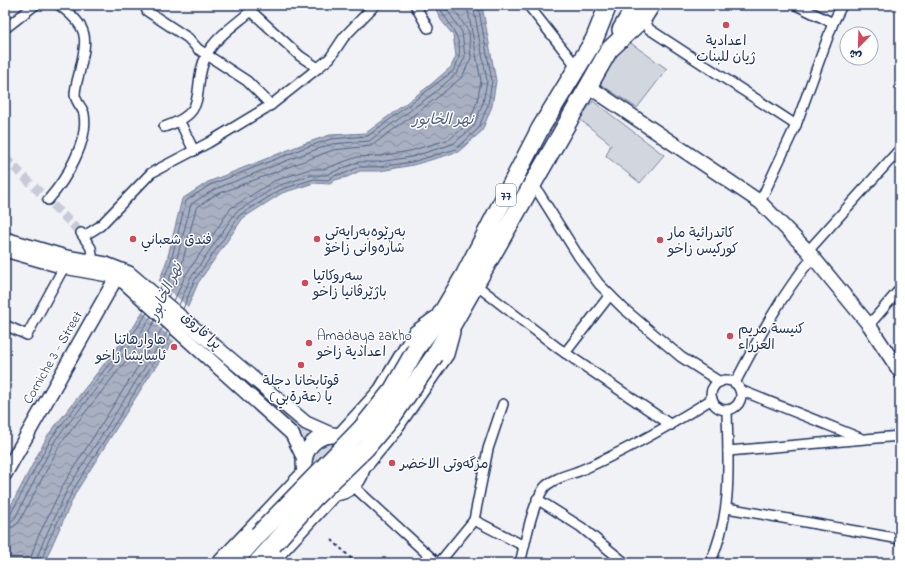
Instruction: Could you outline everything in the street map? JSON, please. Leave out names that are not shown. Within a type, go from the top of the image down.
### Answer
[{"type":"highway","points":[[594,40],[608,5]]},
{"type":"highway","name":"77","points":[[257,563],[314,498],[374,438],[395,413],[435,355],[447,319],[468,268],[540,129],[616,5]]},
{"type":"highway","name":"77","points":[[232,563],[361,429],[392,389],[416,349],[447,319],[476,285],[532,182],[609,50],[643,9]]},
{"type":"main road","points":[[588,86],[760,202],[810,254],[869,325],[900,372]]},
{"type":"main road","points":[[5,239],[66,257],[118,268],[135,284]]},
{"type":"main road","points":[[5,250],[64,267],[116,278],[135,284]]},
{"type":"main road","name":"Corniche 3 - Street","points":[[5,474],[116,278]]},
{"type":"main road","name":"پرا فاروق","points":[[135,284],[221,359]]},
{"type":"main road","points":[[220,563],[274,504],[304,466],[310,446],[320,438],[337,435],[365,410],[381,391],[416,333],[447,319],[446,354],[392,433],[363,467],[361,474],[353,486],[340,493],[333,494],[319,490],[313,486],[304,466],[292,434],[221,359]]},
{"type":"main road","points":[[221,359],[306,423],[352,442],[360,453],[363,467]]},
{"type":"main road","points":[[365,410],[366,420],[371,429],[381,434],[392,433]]},
{"type":"main road","points":[[269,563],[333,494]]},
{"type":"main road","points":[[274,504],[289,504],[297,509],[302,518],[302,528]]},
{"type":"street","points":[[7,27],[35,5]]},
{"type":"street","points":[[48,200],[69,173],[76,156],[84,122],[84,114],[75,95],[84,46],[83,28],[74,16],[59,5]]},
{"type":"street","points":[[145,5],[148,11],[188,38],[198,49],[247,82],[271,105]]},
{"type":"street","points":[[93,262],[91,248],[82,234],[100,226],[151,173],[194,151],[271,105],[330,58],[344,38],[375,5]]},
{"type":"street","points":[[416,5],[428,28]]},
{"type":"street","points":[[528,5],[577,67]]},
{"type":"street","points":[[796,5],[833,23]]},
{"type":"street","points":[[760,202],[796,124],[833,23],[842,5]]},
{"type":"street","points":[[643,9],[649,29],[796,124]]},
{"type":"street","points":[[164,127],[180,122],[194,109],[200,75],[207,54],[218,41],[251,11],[300,56],[318,68]]},
{"type":"street","points":[[180,122],[194,151]]},
{"type":"street","points":[[720,382],[713,389],[712,399],[718,407],[727,410],[736,407],[739,404],[741,395],[738,387],[760,336],[810,254],[900,148]]},
{"type":"street","points":[[532,182],[579,257],[599,284],[681,357],[720,382],[730,381],[738,387],[861,438]]},
{"type":"street","points":[[5,325],[27,335],[64,267]]},
{"type":"street","points":[[476,285],[565,353],[671,425]]},
{"type":"street","points":[[869,325],[900,289]]},
{"type":"street","points":[[565,353],[610,295]]},
{"type":"street","points":[[520,563],[537,499],[545,487],[555,480],[601,462],[671,425],[712,399]]},
{"type":"street","points":[[353,486],[438,563],[474,520],[488,449],[503,404]]},
{"type":"street","points":[[710,563],[718,545],[727,508],[727,410]]},
{"type":"street","points":[[728,452],[861,438],[900,436]]},
{"type":"street","points":[[537,499],[581,527],[625,563]]},
{"type":"street","points":[[727,508],[900,539]]},
{"type":"street","points":[[474,520],[524,546]]},
{"type":"path","points":[[332,540],[356,563]]},
{"type":"shaded area","points":[[625,39],[667,69],[637,108],[594,80]]},
{"type":"shaded area","points":[[593,101],[664,155],[640,183],[606,156],[611,144],[579,119]]},
{"type":"shaded area","points":[[265,399],[301,425],[319,434],[307,436],[305,445],[294,428]]},
{"type":"shaded area","points":[[339,441],[357,468],[352,480],[349,483],[343,487],[334,489],[309,470],[310,459],[317,447],[326,442]]},
{"type":"water","name":"نهر الخابور","points":[[434,5],[481,5],[496,81],[492,106],[482,131],[458,152],[413,165],[380,171],[360,171],[347,177],[335,180],[330,184],[314,183],[282,193],[243,218],[198,283],[173,342],[150,375],[76,492],[44,563],[5,563],[5,517],[48,435],[135,325],[159,282],[167,260],[182,199],[208,182],[303,144],[330,135],[366,133],[429,86],[451,67],[456,56],[453,35],[441,20]]},
{"type":"pier","points":[[158,280],[189,308],[175,342],[141,310]]},
{"type":"tunnel","points":[[5,158],[80,232]]},
{"type":"place","name":"اعدادية ژیان للبنات","points":[[726,25]]},
{"type":"place","name":"فندق شعباني","points":[[133,239]]},
{"type":"place","name":"بەڕێوەبەرایەتی شارەوانی زاخۆ","points":[[317,239]]},
{"type":"place","name":"كاتدرائية مار كوركيس زاخو","points":[[660,240]]},
{"type":"place","name":"سه‌روكاتيا باژێرڤانيا زاخو","points":[[305,283]]},
{"type":"place","name":"كنيسة مريم العزراء","points":[[730,336]]},
{"type":"place","name":"Amadaya zakho اعدادية زاخو","points":[[309,343]]},
{"type":"place","name":"هاوارهاتنا ئاسایشا زاخو","points":[[174,347]]},
{"type":"place","name":"قوتابخانا دجلة يا (عةرةبي)","points":[[301,365]]},
{"type":"place","name":"مزگەوتی الاخضر","points":[[392,463]]}]
